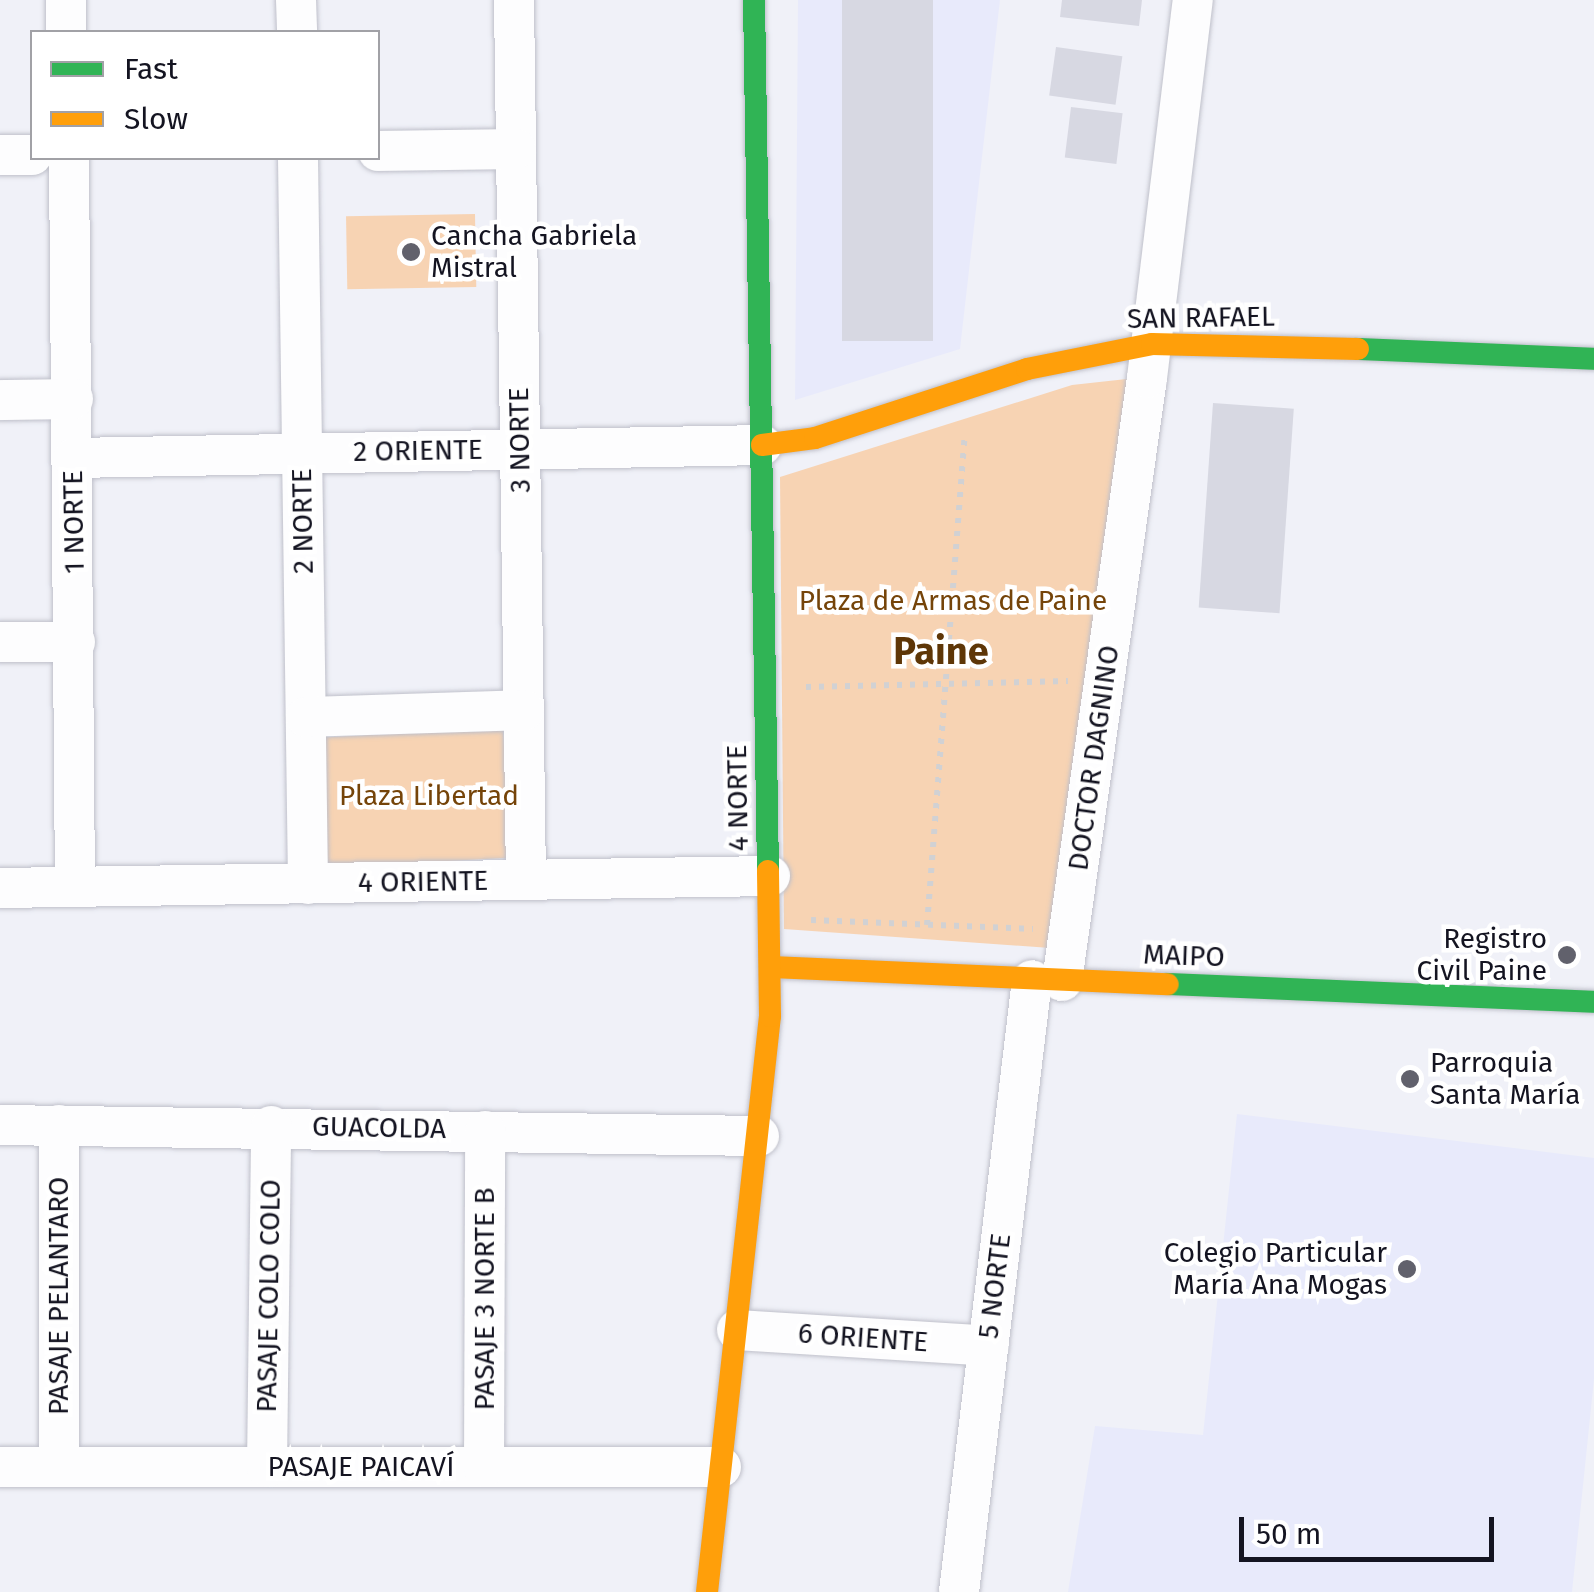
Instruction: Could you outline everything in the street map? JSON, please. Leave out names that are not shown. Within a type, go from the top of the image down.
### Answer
[{"type":"street","points":[[66,0],[66,30]]},
{"type":"street","points":[[296,0],[297,30]]},
{"type":"street","name":"3 NORTE","points":[[514,0],[526,880]]},
{"type":"street","name":"4 NORTE","points":[[707,1592],[758,1136],[771,968],[754,0]]},
{"type":"street","name":"DOCTOR DAGNINO","points":[[1047,980],[1069,931],[1152,344],[1193,0]]},
{"type":"street","points":[[380,150],[516,149]]},
{"type":"street","points":[[0,156],[30,154]]},
{"type":"street","name":"1 NORTE","points":[[69,160],[75,887]]},
{"type":"street","name":"2 NORTE","points":[[298,160],[308,884]]},
{"type":"street","name":"SAN RAFAEL","points":[[762,445],[815,438],[1027,369],[1152,344],[1192,342],[1594,360]]},
{"type":"street","points":[[0,400],[73,399]]},
{"type":"street","name":"2 ORIENTE","points":[[74,458],[762,445]]},
{"type":"street","points":[[0,642],[75,642]]},
{"type":"street","points":[[306,717],[524,710]]},
{"type":"street","name":"4 ORIENTE","points":[[0,888],[770,876]]},
{"type":"street","name":"MAIPO","points":[[771,968],[1594,1002]]},
{"type":"street","name":"5 NORTE","points":[[958,1592],[988,1346],[1047,980]]},
{"type":"street","name":"GUACOLDA","points":[[0,1125],[758,1136]]},
{"type":"street","name":"PASAJE PELANTARO","points":[[59,1125],[59,1467]]},
{"type":"street","name":"PASAJE COLO COLO","points":[[267,1467],[271,1126]]},
{"type":"street","name":"PASAJE 3 NORTE B","points":[[484,1467],[486,1130]]},
{"type":"street","name":"6 ORIENTE","points":[[737,1330],[988,1346]]},
{"type":"street","name":"PASAJE PAICAVÍ","points":[[0,1466],[722,1467]]},
{"type":"path","points":[[927,925],[966,424]]},
{"type":"path","points":[[804,687],[1104,681]]},
{"type":"path","points":[[805,920],[1069,931]]},
{"type":"shaded area","points":[[798,0],[1000,0],[960,349],[795,400]]},
{"type":"shaded area","name":"Colegio Particular María Ana Mogas","points":[[1237,1114],[1594,1158],[1594,1379],[1572,1592],[1068,1592],[1095,1426],[1203,1435]]},
{"type":"green space","name":"Cancha Gabriela Mistral","points":[[475,214],[476,287],[347,289],[346,216]]},
{"type":"green space","name":"Plaza de Armas de Paine","points":[[1154,376],[1078,950],[784,929],[780,477],[1072,385]]},
{"type":"green space","name":"Plaza Libertad","points":[[503,728],[510,858],[324,868],[317,738]]},
{"type":"building","points":[[842,0],[933,0],[933,341],[842,341]]},
{"type":"building","points":[[1062,0],[1142,0],[1139,26],[1060,17]]},
{"type":"building","points":[[1056,47],[1122,56],[1116,105],[1049,96]]},
{"type":"building","points":[[1071,107],[1123,113],[1116,164],[1065,158]]},
{"type":"building","points":[[1213,403],[1294,409],[1280,613],[1199,608]]},
{"type":"traffic: fast","points":[[754,0],[768,871]]},
{"type":"traffic: fast","points":[[1358,349],[1594,359]]},
{"type":"traffic: fast","points":[[1168,984],[1594,1002]]},
{"type":"traffic: slow","points":[[762,445],[815,438],[1027,369],[1152,344],[1358,349]]},
{"type":"traffic: slow","points":[[707,1592],[770,1016],[768,871]]},
{"type":"traffic: slow","points":[[771,967],[1168,984]]},
{"type":"place","name":"Cancha Gabriela Mistral","points":[[411,252]]},
{"type":"place","name":"Registro Civil Paine","points":[[1567,955]]},
{"type":"place","name":"Parroquia Santa María","points":[[1410,1079]]},
{"type":"place","name":"Colegio Particular María Ana Mogas","points":[[1407,1269]]},
{"type":"district","name":"Paine","points":[[941,652]]}]
